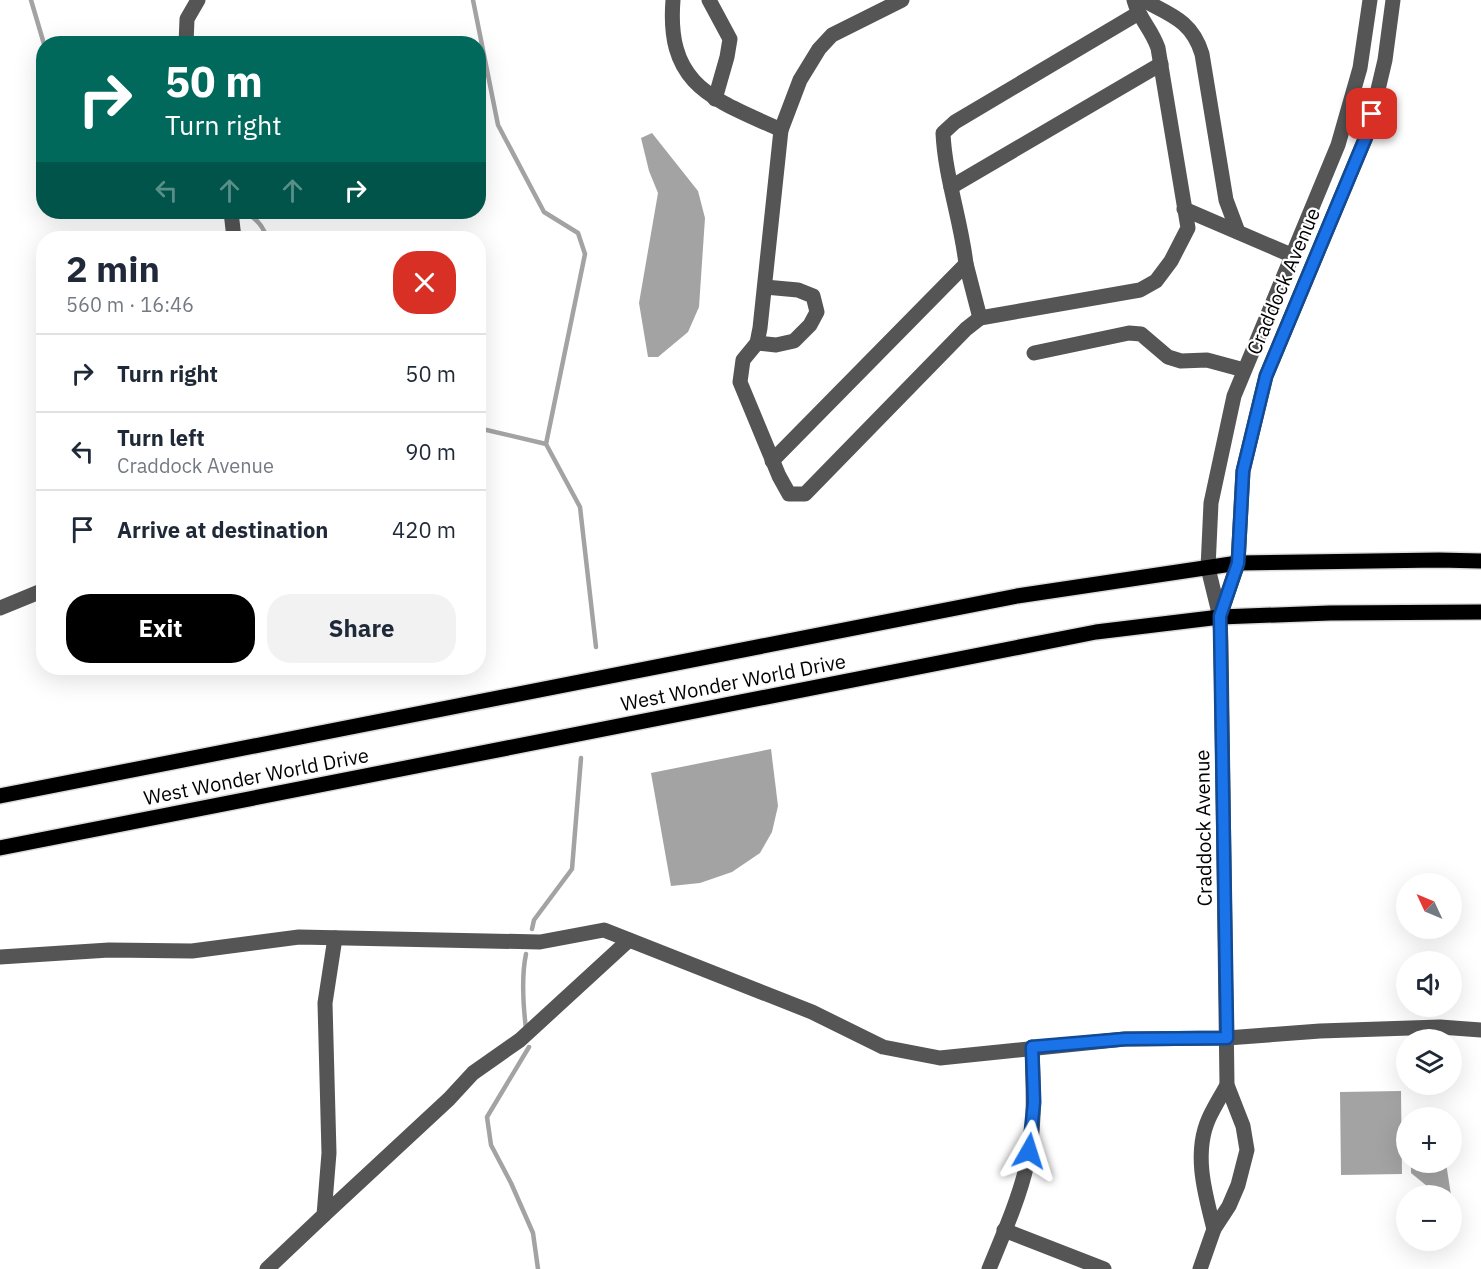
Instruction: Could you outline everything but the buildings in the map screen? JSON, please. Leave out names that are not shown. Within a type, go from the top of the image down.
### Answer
[{"type":"main road","name":"West Wonder World Drive","points":[[0,796],[1017,597],[1238,563],[1481,561]]},
{"type":"main road","name":"West Wonder World Drive","points":[[0,848],[1096,632],[1220,616],[1341,612],[1481,612]]},
{"type":"street","points":[[186,36],[187,19],[198,0]]},
{"type":"street","points":[[673,0],[674,42],[685,71],[715,99],[781,130]]},
{"type":"street","points":[[709,0],[730,39],[715,99]]},
{"type":"street","points":[[902,0],[832,35],[819,49],[800,80],[781,130],[757,342],[743,360],[740,382],[772,461],[789,494],[805,494],[966,329],[980,318],[1140,290],[1156,281],[1171,261],[1188,228],[1158,48],[1153,32],[1138,5]]},
{"type":"street","name":"Craddock Avenue","points":[[1227,1085],[1220,616],[1208,568],[1211,503],[1233,396],[1338,146],[1360,68],[1370,0]]},
{"type":"street","name":"Craddock Avenue","points":[[1220,616],[1238,563],[1243,471],[1266,376],[1368,132],[1385,60],[1393,0]]},
{"type":"street","points":[[1138,5],[1181,20],[1197,37],[1202,54],[1226,200],[1238,232]]},
{"type":"street","points":[[980,318],[966,264],[964,244],[944,150],[943,133],[955,122],[1138,5]]},
{"type":"street","points":[[951,187],[1161,64]]},
{"type":"street","points":[[1184,208],[1291,255]]},
{"type":"street","points":[[772,461],[966,264]]},
{"type":"street","points":[[757,342],[776,345],[795,341],[810,325],[817,312],[813,296],[798,290],[765,287]]},
{"type":"street","points":[[1034,353],[1130,333],[1141,334],[1168,357],[1181,361],[1207,360],[1244,370]]},
{"type":"street","points":[[0,608],[36,593]]},
{"type":"street","points":[[0,957],[109,950],[192,951],[299,937],[540,942],[604,930],[812,1012],[883,1047],[940,1058],[1125,1039],[1227,1038],[1320,1031],[1428,1027],[1481,1030]]},
{"type":"street","points":[[324,1215],[329,1153],[326,1003],[335,938]]},
{"type":"street","points":[[267,1269],[449,1099],[472,1073],[520,1040],[629,940]]},
{"type":"street","points":[[989,1269],[1027,1165],[1034,1102],[1032,1047]]},
{"type":"street","points":[[1214,1229],[1202,1173],[1202,1146],[1208,1120],[1227,1085]]},
{"type":"street","points":[[1200,1269],[1214,1229],[1239,1185],[1246,1150],[1243,1126],[1227,1085]]},
{"type":"street","points":[[1004,1230],[1104,1269]]},
{"type":"shaded area","points":[[652,133],[698,191],[705,218],[699,307],[688,332],[658,357],[648,357],[639,303],[658,193],[649,171],[641,138]]},
{"type":"shaded area","points":[[771,749],[778,806],[772,832],[760,853],[732,872],[700,883],[671,886],[651,773]]},
{"type":"shaded area","points":[[1396,1091],[1396,1095],[1401,1095],[1401,1107],[1396,1107],[1396,1173],[1402,1174],[1341,1175],[1340,1092]]},
{"type":"shaded area","points":[[1411,1173],[1448,1173],[1449,1185],[1426,1185]]},
{"type":"waterway","points":[[31,0],[42,36]]},
{"type":"waterway","points":[[473,0],[480,36]]},
{"type":"waterway","points":[[486,65],[498,125],[544,212],[578,233],[585,254],[546,444],[580,507],[596,647]]},
{"type":"waterway","points":[[254,219],[264,231]]},
{"type":"waterway","points":[[486,430],[546,444]]},
{"type":"waterway","points":[[532,929],[534,920],[572,869],[581,758]]},
{"type":"waterway","points":[[526,954],[523,991],[526,1029]]},
{"type":"waterway","points":[[529,1047],[487,1117],[491,1145],[533,1233],[538,1269]]},
{"type":"route","points":[[1029,1151],[1034,1102],[1032,1047],[1125,1039],[1227,1038],[1220,616],[1238,563],[1243,471],[1266,376],[1368,132],[1372,114]]}]
